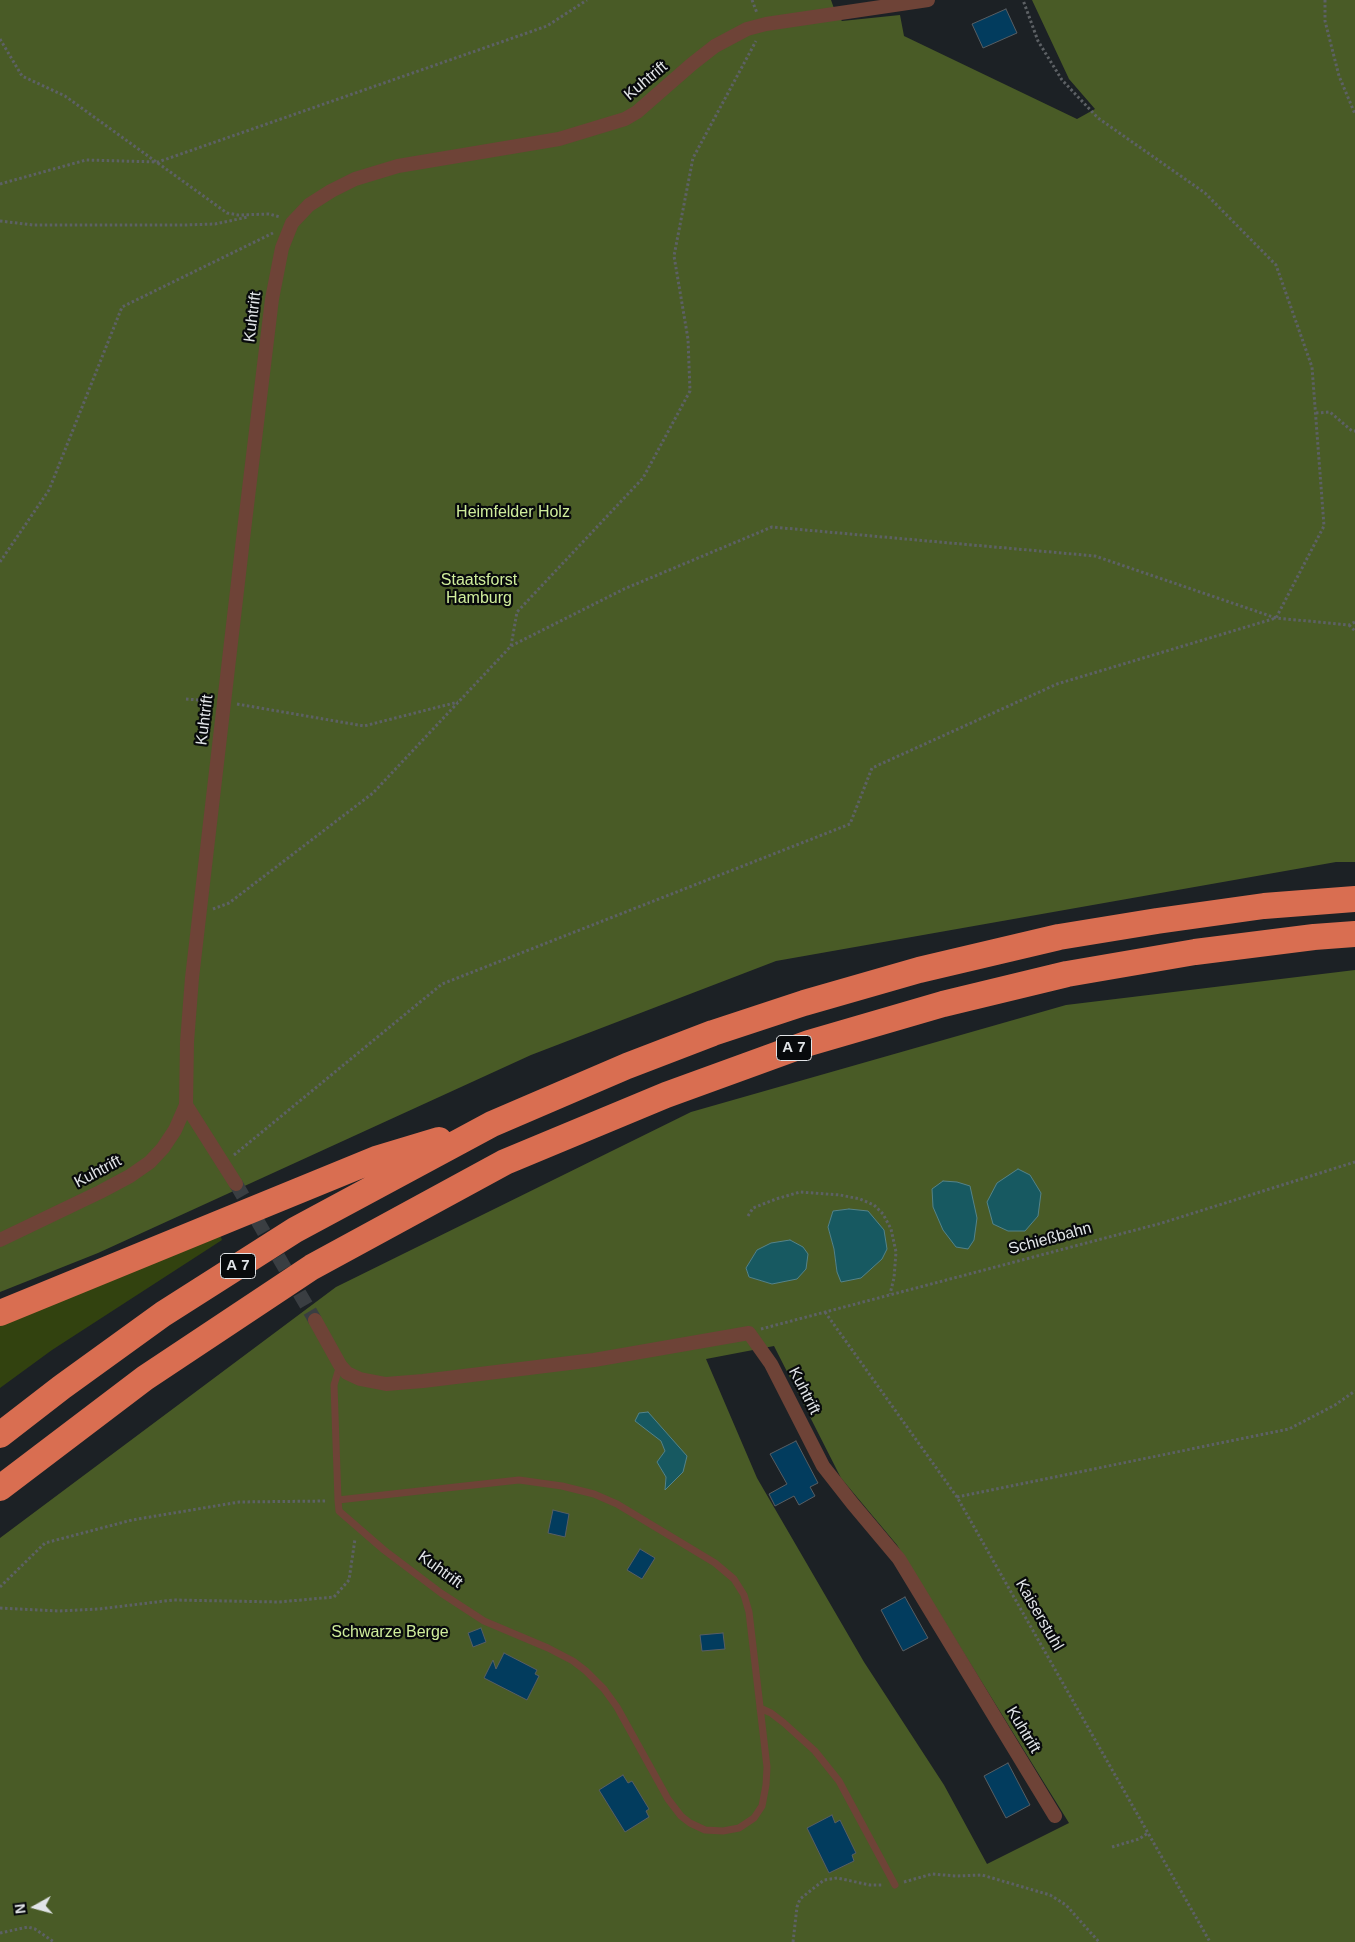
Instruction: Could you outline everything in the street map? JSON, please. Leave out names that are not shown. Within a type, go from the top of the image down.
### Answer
[{"type":"highway","name":"A 7","points":[[0,1434],[164,1314],[296,1230],[492,1124],[627,1066],[713,1033],[804,1003],[919,970],[1059,937],[1264,906],[1355,898]]},
{"type":"highway","name":"A 7","points":[[0,1488],[145,1378],[312,1266],[505,1162],[666,1095],[819,1040],[943,1004],[1067,974],[1195,952],[1314,937],[1355,934]]},
{"type":"highway","points":[[0,1313],[376,1159],[492,1124]]},
{"type":"street","name":"Kuhtrift","points":[[0,1240],[100,1192],[130,1176],[150,1162],[163,1148],[175,1130],[186,1105],[190,996],[272,298],[280,257],[292,223],[309,205],[355,179],[398,166],[559,139],[624,119],[637,112],[715,46],[747,29],[766,24],[928,0]]},
{"type":"street","points":[[186,1105],[236,1184]]},
{"type":"street","points":[[315,1320],[340,1365],[347,1373],[360,1379],[397,1384],[594,1360],[749,1333]]},
{"type":"street","name":"Kuhtrift","points":[[749,1333],[771,1364],[823,1466],[899,1559],[1055,1816]]},
{"type":"lane","name":"Kuhtrift","points":[[338,1500],[519,1480],[562,1486],[594,1494],[617,1504],[715,1563],[734,1579],[744,1595],[749,1612],[766,1767],[766,1785],[762,1806],[754,1818],[739,1828],[723,1831],[705,1830],[690,1823],[681,1816],[668,1799],[617,1707],[604,1689],[586,1671],[573,1661],[548,1648],[484,1621],[441,1594],[398,1561],[339,1511],[338,1500],[334,1385],[340,1365]]},
{"type":"lane","points":[[760,1708],[784,1723],[815,1751],[839,1782],[895,1885]]},
{"type":"path","points":[[0,184],[86,160],[158,162],[547,26],[587,0]]},
{"type":"path","points":[[224,1163],[442,984],[850,824],[872,768],[1057,684],[1276,618],[1324,526],[1312,367],[1276,266],[1205,193],[1098,118],[1062,80],[1038,42],[1023,0]]},
{"type":"path","points":[[1324,0],[1327,30],[1340,76],[1355,114]]},
{"type":"path","points":[[512,646],[517,612],[643,478],[690,391],[688,339],[674,256],[693,158],[738,72],[766,24]]},
{"type":"path","points":[[0,39],[22,76],[66,96],[227,212],[276,215],[292,223]]},
{"type":"path","points":[[0,221],[33,225],[186,225],[215,224],[254,215]]},
{"type":"path","points":[[0,562],[49,490],[122,307],[292,223]]},
{"type":"path","points":[[1316,413],[1330,412],[1355,432]]},
{"type":"path","points":[[200,909],[218,909],[229,903],[373,793],[512,646],[624,588],[772,527],[1095,556],[1276,618],[1349,625],[1355,622]]},
{"type":"path","points":[[1349,625],[1355,632]]},
{"type":"path","points":[[186,699],[225,702],[364,726],[459,702]]},
{"type":"path","name":"Schießbahn","points":[[749,1333],[1162,1223],[1355,1162]]},
{"type":"path","points":[[748,1216],[753,1208],[776,1198],[800,1192],[840,1195],[860,1199],[874,1205],[883,1214],[892,1230],[896,1252],[894,1278],[890,1294]]},
{"type":"path","name":"Kaiserstuhl","points":[[825,1312],[957,1497],[1210,1942]]},
{"type":"path","points":[[957,1497],[1289,1430],[1335,1405],[1355,1390]]},
{"type":"path","points":[[0,1587],[45,1543],[132,1520],[239,1502],[338,1500]]},
{"type":"path","points":[[0,1608],[58,1611],[99,1609],[173,1600],[279,1602],[334,1597],[349,1580],[354,1552],[355,1532],[347,1518]]},
{"type":"path","points":[[1112,1847],[1139,1839],[1148,1833]]},
{"type":"path","points":[[794,1942],[797,1907],[800,1900],[824,1880],[837,1878],[870,1885],[895,1885],[932,1874],[956,1876],[982,1875],[1050,1895],[1066,1904],[1099,1942]]},
{"type":"path","points":[[0,1933],[28,1928],[35,1929],[54,1942]]},
{"type":"green space","name":"Staatsforst Hamburg","points":[[0,0],[831,0],[836,14],[842,21],[900,15],[904,36],[1077,119],[1095,109],[1069,79],[1032,0],[1355,0],[1355,862],[1336,862],[776,961],[531,1055],[98,1253],[0,1292]]},
{"type":"green space","name":"Schwarze Berge","points":[[1355,970],[1355,1942],[0,1942],[0,1538],[336,1287],[691,1112],[1066,1005]],"holes":[[[849,1209],[837,1272],[834,1249],[828,1227],[833,1211]],[[757,1250],[772,1284],[749,1277],[746,1268]],[[774,1346],[841,1478],[897,1545],[1069,1823],[987,1864],[944,1785],[864,1662],[757,1478],[706,1359]],[[661,1441],[683,1472],[665,1490],[666,1477],[657,1462],[665,1451]]]},
{"type":"green space","points":[[220,1235],[222,1240],[52,1350],[0,1388],[0,1324]]},
{"type":"water","points":[[1018,1169],[1030,1175],[1041,1193],[1038,1216],[1025,1231],[1008,1231],[993,1224],[987,1202],[997,1183]]},
{"type":"water","points":[[943,1181],[957,1182],[970,1186],[977,1218],[974,1240],[968,1249],[956,1247],[943,1230],[933,1207],[932,1189]]},
{"type":"water","points":[[849,1209],[868,1211],[884,1230],[887,1249],[882,1259],[861,1278],[841,1282],[837,1272],[834,1249],[828,1227],[833,1211]]},
{"type":"water","points":[[790,1240],[803,1247],[808,1254],[806,1269],[797,1279],[772,1284],[749,1277],[746,1268],[757,1250],[771,1243]]},
{"type":"water","points":[[648,1412],[687,1456],[683,1472],[665,1490],[666,1477],[657,1462],[665,1451],[661,1441],[635,1421],[639,1413]]},
{"type":"building","points":[[1006,9],[1017,33],[983,48],[972,24]]},
{"type":"building","points":[[796,1441],[818,1483],[810,1487],[815,1496],[799,1505],[794,1496],[775,1506],[769,1494],[787,1484],[770,1454]]},
{"type":"building","points":[[553,1510],[569,1514],[565,1537],[548,1533]]},
{"type":"building","points":[[640,1549],[655,1558],[642,1579],[627,1570]]},
{"type":"building","points":[[905,1597],[928,1638],[903,1651],[881,1610]]},
{"type":"building","points":[[481,1628],[486,1642],[473,1647],[468,1633]]},
{"type":"building","points":[[723,1633],[725,1649],[702,1651],[700,1635]]},
{"type":"building","points":[[504,1653],[537,1670],[535,1674],[539,1676],[527,1700],[484,1678],[493,1660],[496,1669]]},
{"type":"building","points":[[1008,1763],[1030,1805],[1006,1818],[984,1776]]},
{"type":"building","points":[[623,1775],[628,1783],[632,1781],[649,1809],[646,1811],[649,1817],[625,1832],[599,1790]]},
{"type":"building","points":[[832,1815],[835,1823],[840,1820],[856,1853],[852,1855],[854,1861],[829,1873],[807,1828]]},
{"type":"tunnel","points":[[236,1184],[315,1320]]},
{"type":"park label","name":"Heimfelder Holz","points":[[513,513]]}]
